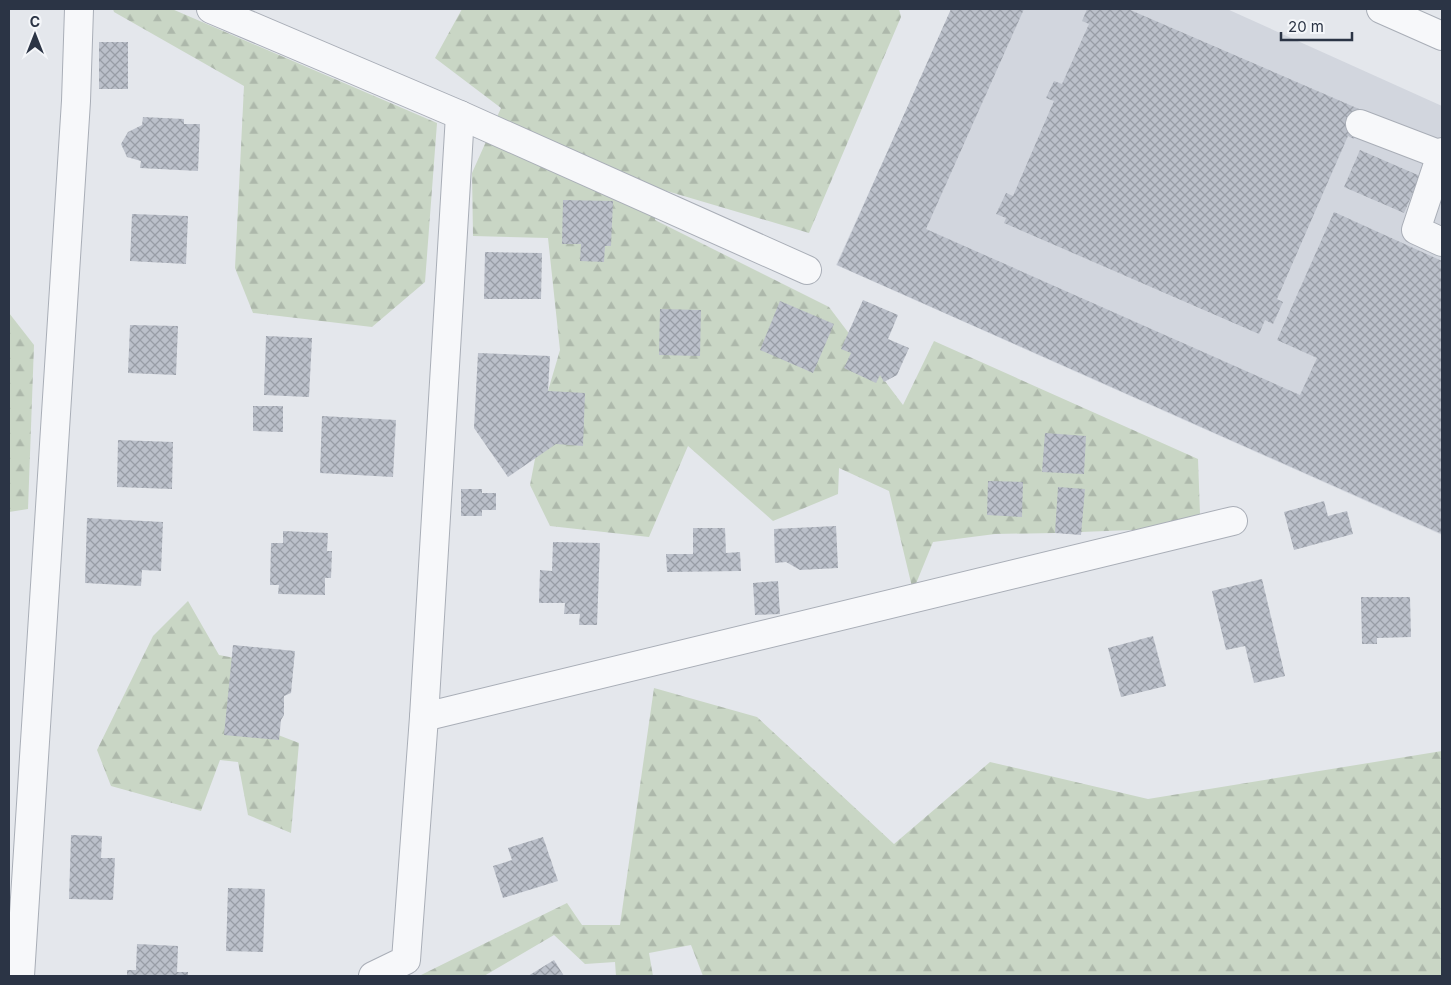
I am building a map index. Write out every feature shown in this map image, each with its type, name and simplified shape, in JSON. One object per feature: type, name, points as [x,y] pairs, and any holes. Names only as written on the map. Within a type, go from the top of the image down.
[{"type":"street","points":[[20,976],[76,101],[79,9]]},
{"type":"street","points":[[212,9],[460,115],[807,270]]},
{"type":"street","points":[[1381,9],[1442,36]]},
{"type":"street","points":[[373,976],[406,960],[424,716],[460,115]]},
{"type":"street","points":[[1360,124],[1442,154],[1416,230],[1442,242]]},
{"type":"street","points":[[424,716],[1233,521]]},
{"type":"shaded area","points":[[952,9],[1227,9],[1442,106],[1442,535],[836,265]]},
{"type":"green space","points":[[113,9],[172,9],[437,123],[425,282],[372,327],[253,313],[235,268],[244,86],[114,12]]},
{"type":"green space","points":[[462,9],[899,9],[901,17],[809,233],[660,189],[655,220],[829,307],[903,405],[934,341],[1198,459],[1200,514],[1183,528],[995,534],[933,542],[913,591],[889,491],[839,468],[838,494],[773,521],[688,446],[649,537],[550,526],[530,485],[548,391],[560,350],[548,238],[473,236],[472,173],[501,108],[435,58]]},
{"type":"green space","points":[[9,313],[34,345],[28,509],[9,512]]},
{"type":"green space","points":[[188,601],[219,655],[250,661],[247,723],[299,743],[291,833],[248,815],[238,762],[220,760],[201,811],[111,786],[97,750],[153,636]]},
{"type":"green space","points":[[654,688],[757,717],[894,844],[990,762],[1148,799],[1442,751],[1442,976],[703,976],[691,945],[649,953],[653,976],[616,976],[615,962],[585,964],[554,935],[484,976],[419,976],[567,903],[582,925],[620,925]]},
{"type":"building","points":[[951,9],[1024,9],[926,229],[1300,395],[1317,358],[1277,340],[1334,212],[1442,261],[1442,534],[837,265]]},
{"type":"building","points":[[1087,9],[1128,9],[1366,112],[1354,139],[1348,136],[1277,299],[1283,302],[1273,324],[1265,320],[1259,334],[1004,223],[1006,218],[996,214],[1006,193],[1013,196],[1054,101],[1046,98],[1054,81],[1062,84],[1089,24],[1082,21]]},
{"type":"building","points":[[99,42],[128,42],[128,89],[99,89]]},
{"type":"building","points":[[143,117],[184,119],[184,124],[200,124],[198,171],[140,168],[141,161],[127,157],[121,144],[128,132],[142,125]]},
{"type":"building","points":[[1360,150],[1420,176],[1404,213],[1344,187]]},
{"type":"building","points":[[563,200],[613,201],[611,246],[605,246],[604,262],[580,261],[581,244],[562,244]]},
{"type":"building","points":[[132,214],[188,216],[186,264],[130,261]]},
{"type":"building","points":[[485,252],[542,253],[541,299],[484,299]]},
{"type":"building","points":[[863,300],[898,315],[888,339],[909,348],[897,375],[884,382],[880,375],[876,383],[844,368],[851,353],[841,349]]},
{"type":"building","points":[[780,301],[834,324],[813,373],[760,350]]},
{"type":"building","points":[[660,309],[701,310],[700,356],[659,355]]},
{"type":"building","points":[[130,325],[178,326],[176,375],[128,373]]},
{"type":"building","points":[[266,336],[312,338],[309,397],[264,395]]},
{"type":"building","points":[[478,353],[550,356],[548,391],[585,393],[583,446],[556,444],[508,477],[474,428]]},
{"type":"building","points":[[253,406],[283,406],[283,432],[253,431]]},
{"type":"building","points":[[322,416],[396,420],[393,477],[320,473]]},
{"type":"building","points":[[1045,433],[1086,436],[1084,474],[1042,472]]},
{"type":"building","points":[[118,440],[173,442],[172,489],[117,487]]},
{"type":"building","points":[[988,481],[1023,482],[1022,517],[987,515]]},
{"type":"building","points":[[1058,487],[1085,489],[1081,535],[1055,533]]},
{"type":"building","points":[[461,489],[482,489],[482,493],[496,493],[496,510],[482,510],[482,516],[461,516]]},
{"type":"building","points":[[1324,501],[1328,516],[1347,511],[1353,534],[1294,550],[1284,512]]},
{"type":"building","points":[[87,518],[163,522],[161,571],[142,570],[141,586],[85,583]]},
{"type":"building","points":[[836,526],[838,568],[800,570],[786,562],[775,563],[774,529]]},
{"type":"building","points":[[693,528],[725,528],[726,553],[740,552],[741,571],[667,572],[666,554],[693,554]]},
{"type":"building","points":[[283,531],[328,533],[327,551],[332,551],[331,578],[325,578],[325,595],[278,594],[279,585],[270,585],[271,543],[283,543]]},
{"type":"building","points":[[553,542],[600,543],[597,625],[579,625],[580,614],[564,614],[565,603],[539,603],[540,570],[552,571]]},
{"type":"building","points":[[1262,579],[1285,676],[1254,683],[1245,646],[1226,650],[1212,591]]},
{"type":"building","points":[[778,581],[780,614],[755,615],[753,583]]},
{"type":"building","points":[[1361,597],[1410,597],[1411,637],[1377,638],[1377,644],[1362,644]]},
{"type":"building","points":[[1153,636],[1166,686],[1121,697],[1108,648]]},
{"type":"building","points":[[233,645],[295,651],[291,693],[284,696],[284,715],[281,720],[279,740],[224,735]]},
{"type":"building","points":[[71,835],[102,836],[101,858],[115,858],[113,900],[69,899]]},
{"type":"building","points":[[543,837],[558,881],[503,898],[493,866],[512,860],[508,848]]},
{"type":"building","points":[[228,888],[265,889],[263,952],[226,951]]},
{"type":"building","points":[[137,944],[178,946],[177,972],[188,972],[188,976],[127,976],[127,970],[136,970]]},
{"type":"building","points":[[554,960],[564,976],[528,976]]}]
